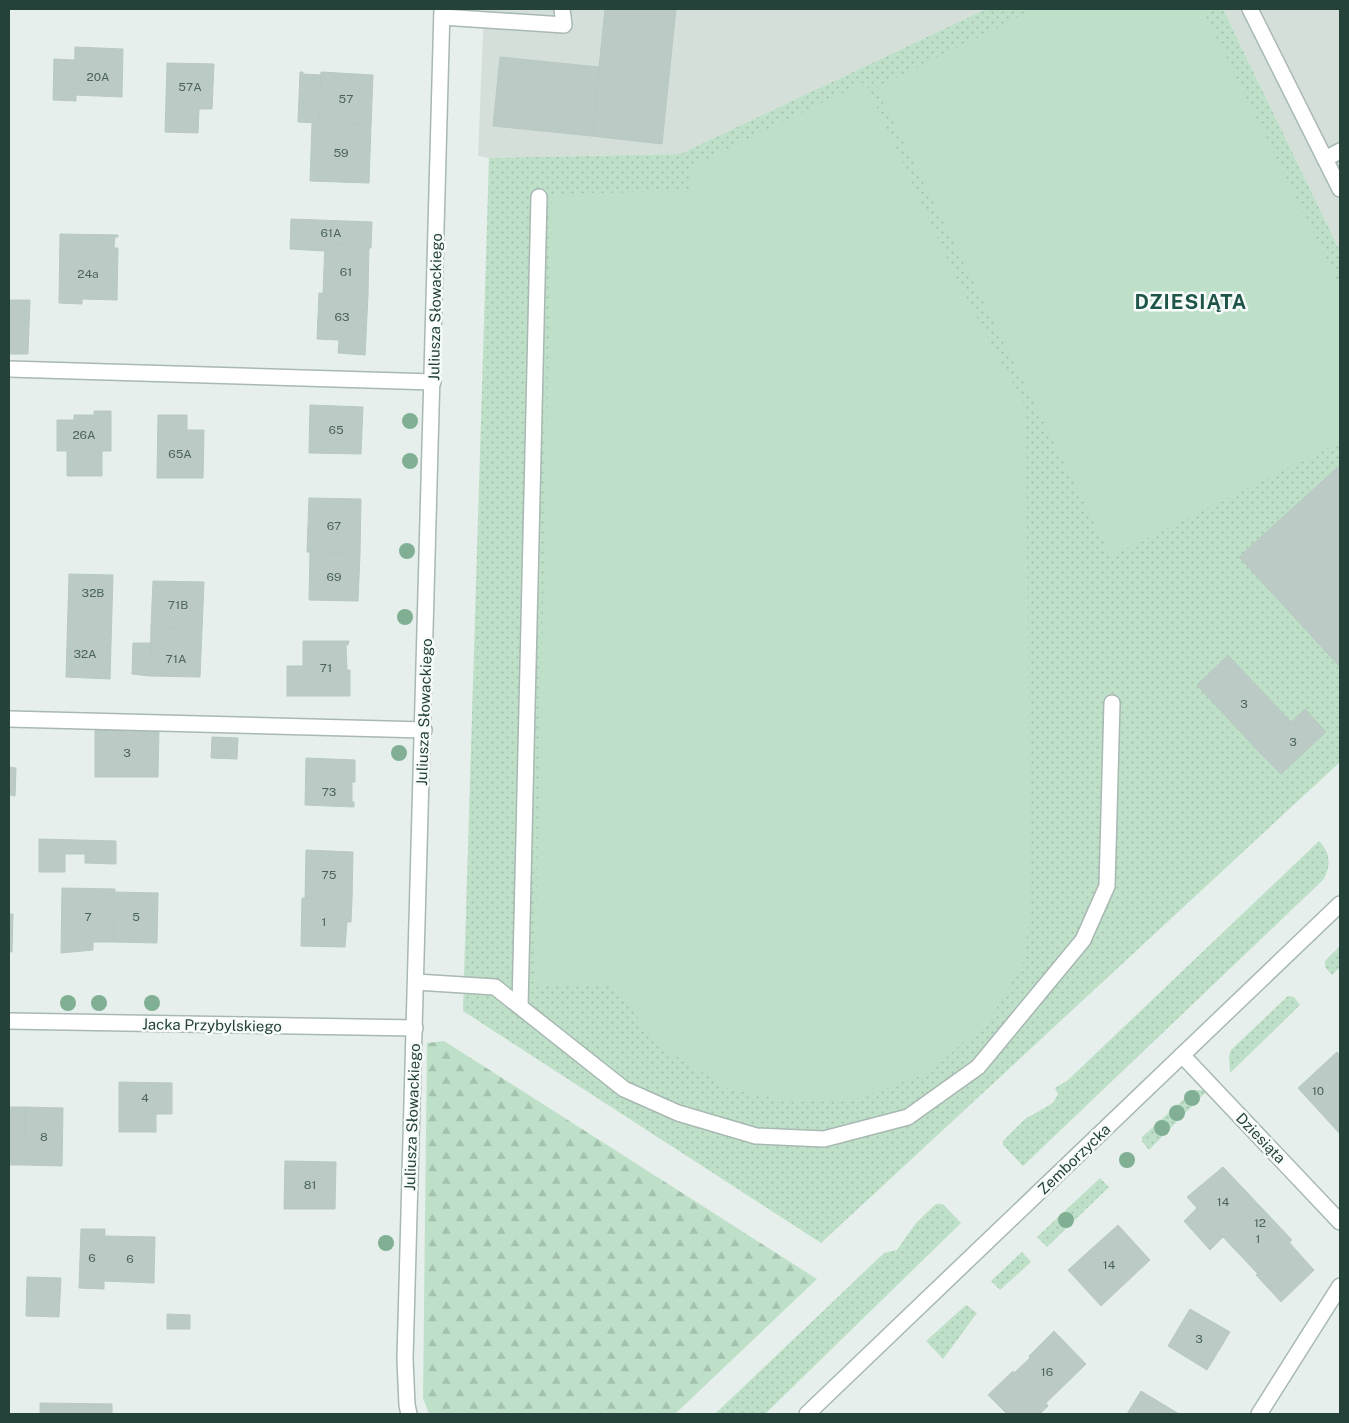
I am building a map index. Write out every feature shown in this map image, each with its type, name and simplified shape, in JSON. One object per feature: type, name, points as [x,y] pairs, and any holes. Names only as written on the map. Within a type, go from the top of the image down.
[{"type":"street","points":[[442,13],[564,25],[562,9]]},
{"type":"street","points":[[1250,9],[1340,189]]},
{"type":"street","name":"Juliusza Słowackiego","points":[[409,1414],[405,1359],[424,730],[442,13]]},
{"type":"street","points":[[1325,159],[1340,151]]},
{"type":"street","points":[[520,1006],[539,197]]},
{"type":"street","points":[[9,369],[433,382]]},
{"type":"street","points":[[416,982],[495,987],[624,1089],[678,1113],[756,1136],[824,1139],[908,1117],[978,1067],[1083,940],[1108,886],[1112,703]]},
{"type":"street","points":[[9,719],[424,730]]},
{"type":"street","name":"Zemborzycka","points":[[807,1414],[1340,904]]},
{"type":"street","name":"Jacka Przybylskiego","points":[[9,1021],[415,1028]]},
{"type":"street","name":"Dziesiąta","points":[[1182,1055],[1340,1222]]},
{"type":"street","points":[[1260,1414],[1340,1286]]},
{"type":"shaded area","points":[[484,9],[986,9],[680,154],[489,158],[478,156]]},
{"type":"shaded area","points":[[1223,9],[1340,9],[1340,251]]},
{"type":"green space","points":[[986,9],[1223,9],[1340,251],[1340,762],[821,1243],[463,1011],[489,158],[680,154]]},
{"type":"green space","points":[[1035,9],[1202,9],[1340,286],[1340,442],[1111,556],[876,88]]},
{"type":"green space","points":[[865,82],[959,284],[1026,408],[1030,911],[1025,959],[990,1019],[928,1073],[859,1098],[794,1102],[729,1089],[660,1046],[613,986],[535,986],[552,194],[690,191],[690,167]]},
{"type":"green space","points":[[1319,841],[1326,850],[1329,864],[1323,880],[1023,1166],[1003,1145],[1003,1141],[1025,1119],[1053,1103],[1058,1094],[1055,1088],[1068,1080]]},
{"type":"green space","points":[[1340,946],[1340,967],[1332,975],[1325,967],[1325,961]]},
{"type":"green space","points":[[1288,996],[1294,997],[1300,1005],[1230,1073],[1229,1056],[1231,1050]]},
{"type":"green space","points":[[444,1041],[817,1279],[675,1414],[429,1414],[423,1398],[427,1043]]},
{"type":"green space","points":[[1194,1090],[1208,1090],[1149,1150],[1142,1141],[1142,1137]]},
{"type":"green space","points":[[1100,1178],[1109,1187],[1047,1247],[1037,1237]]},
{"type":"green space","points":[[936,1204],[943,1204],[961,1223],[765,1414],[715,1414],[884,1253],[897,1250],[916,1223]]},
{"type":"green space","points":[[1022,1252],[1031,1262],[1000,1290],[991,1281]]},
{"type":"green space","points":[[966,1305],[977,1313],[943,1359],[926,1341]]},
{"type":"building","points":[[605,9],[676,9],[662,144],[592,136]]},
{"type":"building","points":[[75,47],[123,49],[122,97],[74,95]]},
{"type":"building","points":[[500,57],[599,67],[592,136],[493,126]]},
{"type":"building","points":[[54,59],[74,60],[74,95],[76,95],[76,101],[53,100]]},
{"type":"building","points":[[167,63],[214,64],[212,109],[199,109],[198,133],[165,132]]},
{"type":"building","points":[[300,72],[303,72],[303,74],[321,75],[319,123],[298,122]]},
{"type":"building","points":[[321,72],[373,75],[371,125],[319,123]]},
{"type":"building","points":[[312,123],[371,125],[369,183],[310,181]]},
{"type":"building","points":[[291,219],[372,222],[371,248],[369,248],[369,245],[325,244],[324,251],[290,249]]},
{"type":"building","points":[[60,234],[118,235],[118,237],[115,237],[114,248],[118,248],[117,300],[82,299],[82,304],[59,303]]},
{"type":"building","points":[[325,244],[369,245],[368,295],[323,293]]},
{"type":"building","points":[[319,293],[368,295],[365,355],[338,353],[339,340],[317,339]]},
{"type":"building","points":[[9,300],[30,300],[28,354],[9,354]]},
{"type":"building","points":[[310,405],[363,407],[361,454],[309,453]]},
{"type":"building","points":[[94,411],[111,411],[111,451],[102,451],[102,476],[67,476],[67,451],[57,451],[57,420],[74,420],[74,415],[94,415]]},
{"type":"building","points":[[158,415],[187,415],[187,430],[204,430],[203,478],[157,478]]},
{"type":"building","points":[[1340,465],[1340,667],[1239,557]]},
{"type":"building","points":[[309,498],[361,499],[360,554],[307,552]]},
{"type":"building","points":[[310,552],[360,554],[358,601],[309,600]]},
{"type":"building","points":[[69,574],[113,575],[110,679],[66,677]]},
{"type":"building","points":[[153,581],[204,582],[202,630],[151,627]]},
{"type":"building","points":[[151,627],[202,630],[200,677],[150,676]]},
{"type":"building","points":[[303,641],[349,641],[348,645],[346,645],[347,670],[350,670],[350,696],[306,696],[306,666],[303,666]]},
{"type":"building","points":[[133,643],[151,643],[150,676],[132,674]]},
{"type":"building","points":[[1228,655],[1291,722],[1259,752],[1197,685]]},
{"type":"building","points":[[287,666],[306,666],[306,696],[287,696]]},
{"type":"building","points":[[1305,709],[1326,732],[1281,774],[1259,752]]},
{"type":"building","points":[[95,727],[159,728],[158,777],[95,777]]},
{"type":"building","points":[[212,737],[238,738],[237,759],[211,758]]},
{"type":"building","points":[[306,758],[355,760],[355,782],[352,782],[352,802],[354,802],[354,807],[305,805]]},
{"type":"building","points":[[9,767],[16,768],[15,796],[9,795]]},
{"type":"building","points":[[39,839],[116,841],[116,864],[85,863],[85,854],[65,854],[65,872],[39,872]]},
{"type":"building","points":[[306,850],[353,852],[352,900],[305,899]]},
{"type":"building","points":[[62,888],[115,889],[114,942],[93,942],[93,950],[61,953]]},
{"type":"building","points":[[115,892],[158,893],[157,943],[114,942]]},
{"type":"building","points":[[302,898],[352,900],[351,922],[347,922],[345,947],[301,946]]},
{"type":"building","points":[[9,914],[13,914],[12,952],[9,952]]},
{"type":"building","points":[[1337,1052],[1340,1055],[1340,1134],[1298,1088]]},
{"type":"building","points":[[119,1082],[172,1083],[172,1114],[119,1114]]},
{"type":"building","points":[[9,1107],[25,1107],[24,1165],[9,1165]]},
{"type":"building","points":[[25,1107],[63,1108],[62,1166],[24,1165]]},
{"type":"building","points":[[119,1114],[156,1114],[156,1132],[119,1132]]},
{"type":"building","points":[[285,1161],[336,1162],[335,1209],[284,1209]]},
{"type":"building","points":[[1223,1167],[1259,1205],[1223,1237],[1187,1197]]},
{"type":"building","points":[[1259,1205],[1292,1240],[1257,1273],[1223,1237]]},
{"type":"building","points":[[1197,1208],[1223,1237],[1210,1250],[1184,1221]]},
{"type":"building","points":[[1118,1225],[1150,1260],[1101,1306],[1068,1270]]},
{"type":"building","points":[[81,1229],[105,1229],[104,1289],[79,1288]]},
{"type":"building","points":[[105,1236],[155,1237],[154,1283],[104,1281]]},
{"type":"building","points":[[1289,1242],[1303,1258],[1269,1289],[1256,1275]]},
{"type":"building","points":[[1303,1258],[1314,1270],[1281,1302],[1269,1289]]},
{"type":"building","points":[[27,1277],[61,1278],[59,1317],[26,1316]]},
{"type":"building","points":[[1190,1309],[1230,1332],[1207,1370],[1168,1346]]},
{"type":"building","points":[[167,1314],[190,1315],[190,1329],[167,1329]]},
{"type":"building","points":[[1054,1331],[1086,1364],[1046,1403],[1048,1406],[1040,1414],[1007,1414],[988,1395],[1030,1358],[1029,1356]]},
{"type":"building","points":[[1141,1391],[1179,1414],[1127,1414]]},
{"type":"building","points":[[40,1403],[112,1404],[112,1414],[40,1414]]},
{"type":"district","name":"DZIESIĄTA","points":[[1191,302]]}]
